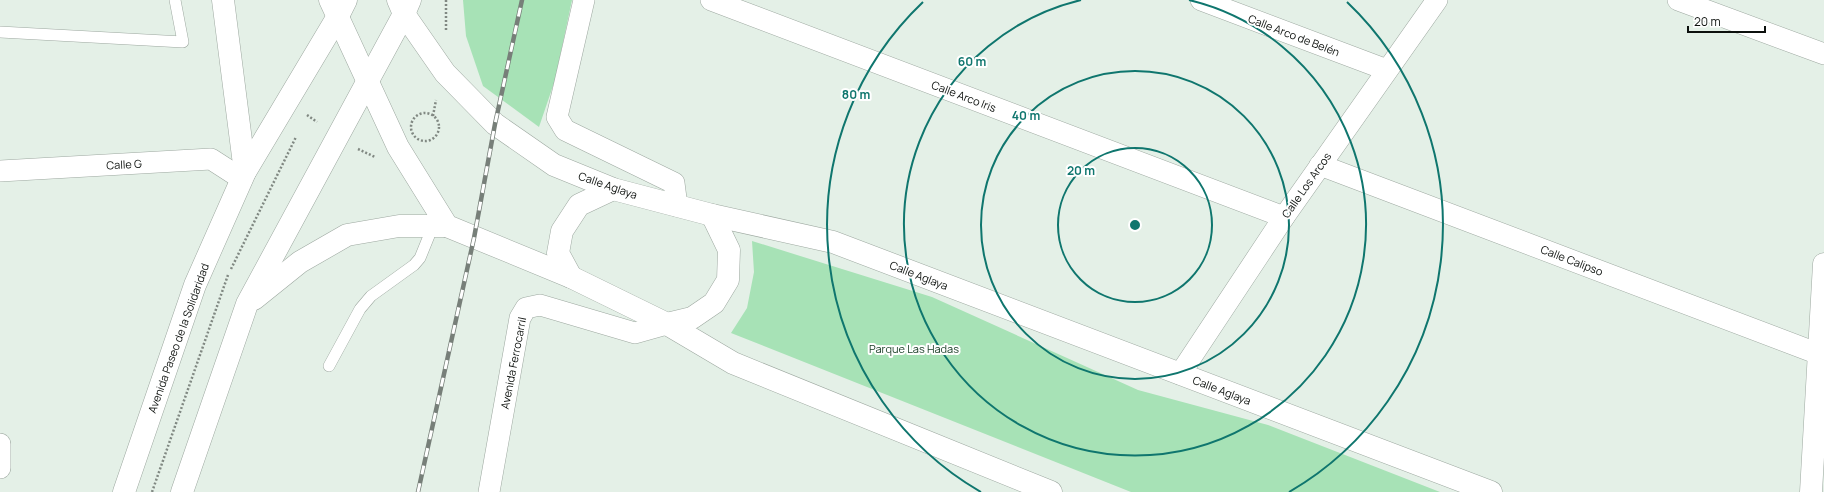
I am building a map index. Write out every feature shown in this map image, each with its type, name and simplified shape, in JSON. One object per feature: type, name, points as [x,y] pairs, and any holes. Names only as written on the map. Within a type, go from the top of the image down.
[{"type":"main road","points":[[223,0],[244,176]]},
{"type":"main road","points":[[182,492],[247,304],[368,82],[404,5]]},
{"type":"main road","name":"Calle Aglaya","points":[[404,5],[441,69],[495,124],[554,165],[613,189],[712,215],[833,242],[1491,492]]},
{"type":"main road","points":[[338,6],[368,82],[398,148],[440,226]]},
{"type":"main road","name":"Avenida Paseo de la Solidaridad","points":[[124,492],[195,285],[244,176],[338,6]]},
{"type":"main road","points":[[571,277],[558,253],[562,230],[579,206],[613,189]]},
{"type":"main road","points":[[667,324],[692,318],[714,303],[728,280],[729,250],[712,215]]},
{"type":"main road","points":[[247,304],[300,262],[347,235],[399,226],[440,226],[571,277],[667,324],[733,363],[1051,492]]},
{"type":"main road","points":[[1811,492],[1821,355],[1824,264]]},
{"type":"street","points":[[584,0],[557,117],[560,124],[565,130],[674,183],[677,206]]},
{"type":"street","name":"Calle Arco Iris","points":[[711,0],[1284,217]]},
{"type":"street","name":"Calle Arco de Belén","points":[[1201,0],[1387,70]]},
{"type":"street","name":"Calle Los Arcos","points":[[1180,374],[1284,217],[1437,0]]},
{"type":"street","points":[[1678,0],[1824,54]]},
{"type":"street","name":"Calle G","points":[[0,171],[212,159],[244,176]]},
{"type":"street","name":"Calle Calipso","points":[[1320,165],[1821,355]]},
{"type":"street","name":"Avenida Ferrocarril","points":[[488,492],[520,318],[526,308],[540,305],[635,333],[667,324]]},
{"type":"street","points":[[0,444],[0,468]]},
{"type":"lane","points":[[0,32],[183,42],[175,0]]},
{"type":"lane","points":[[329,366],[360,309],[371,296],[414,265],[440,226]]},
{"type":"path","points":[[446,0],[446,37]]},
{"type":"path","points":[[429,114],[437,119],[439,128],[435,136],[431,139],[422,140],[414,135],[412,123],[417,116],[429,114]]},
{"type":"green space","points":[[463,0],[572,0],[555,80],[539,127],[483,86],[466,36]]},
{"type":"green space","name":"Parque Las Hadas","points":[[752,241],[932,297],[1138,390],[1268,425],[1440,492],[1131,492],[731,333],[747,308],[754,272]]},
{"type":"railway","points":[[418,492],[474,238],[495,124],[522,0]]}]
